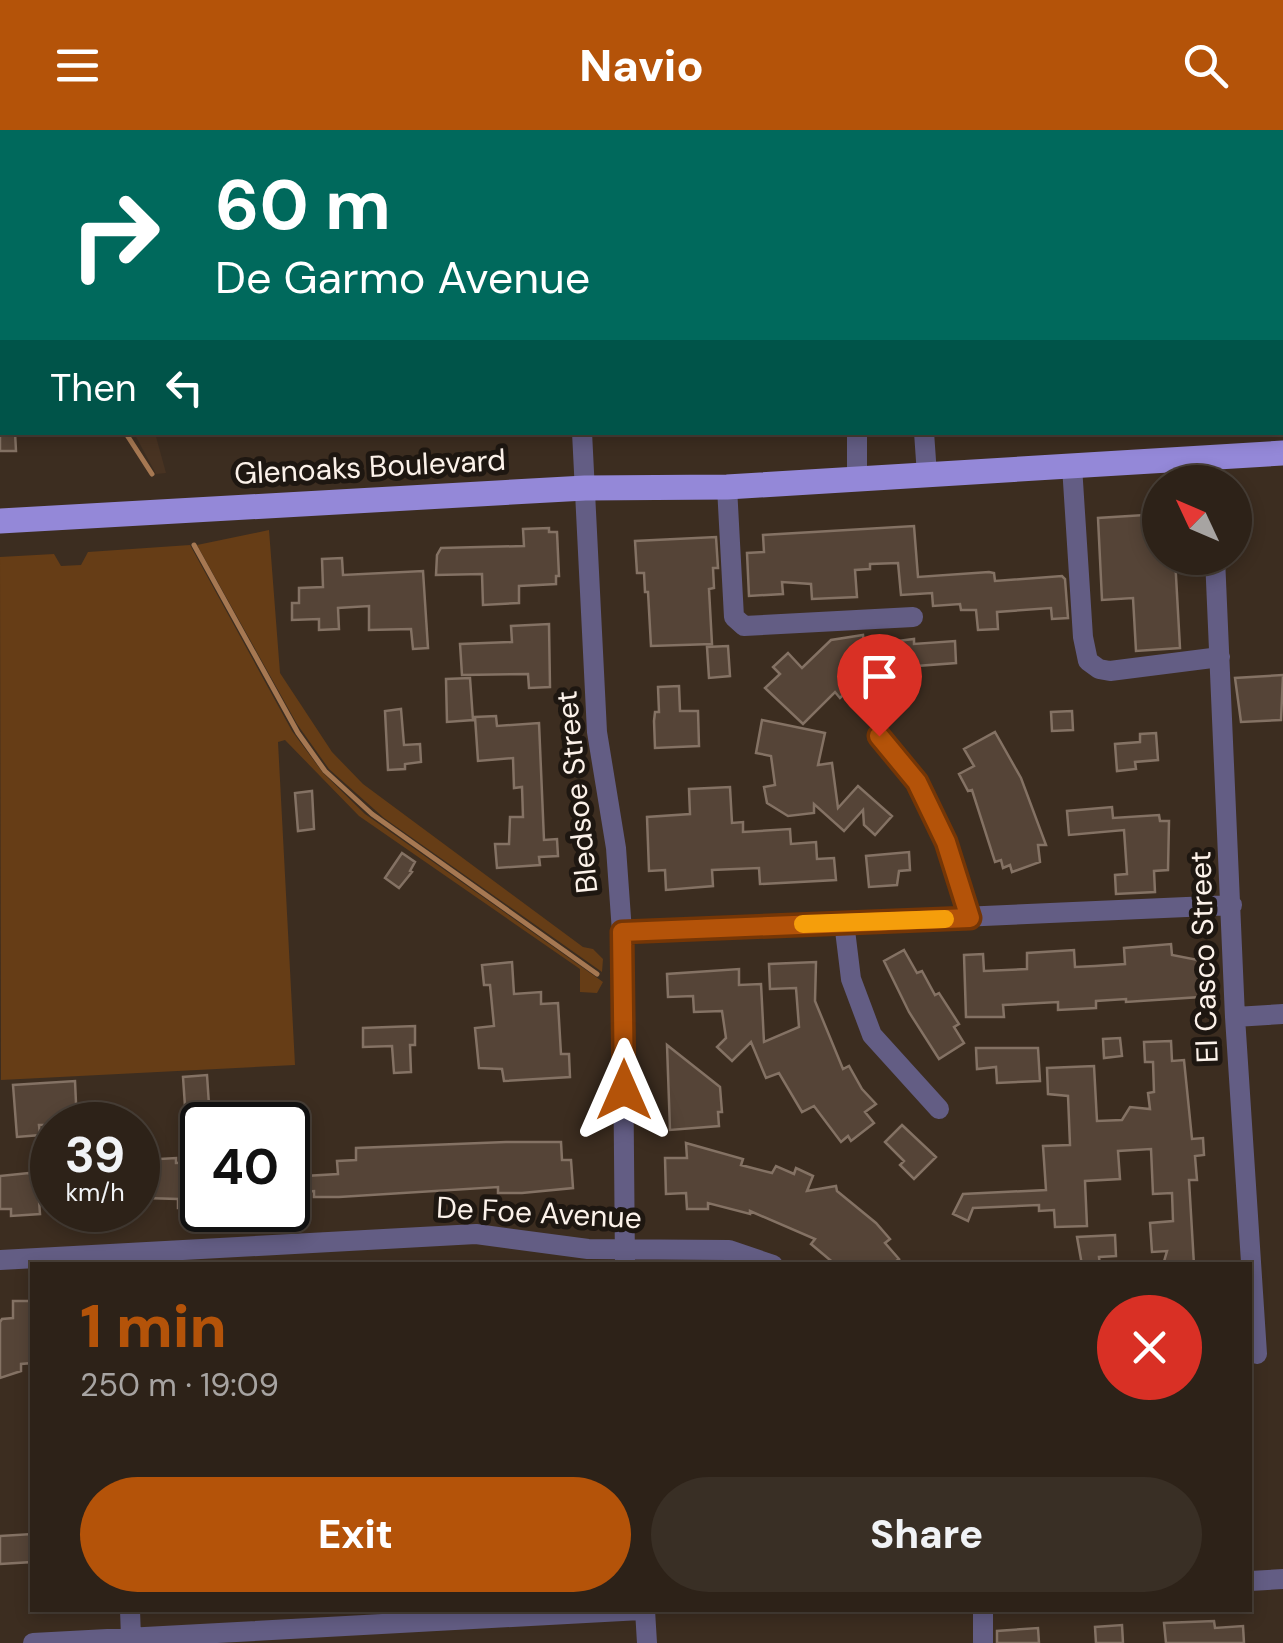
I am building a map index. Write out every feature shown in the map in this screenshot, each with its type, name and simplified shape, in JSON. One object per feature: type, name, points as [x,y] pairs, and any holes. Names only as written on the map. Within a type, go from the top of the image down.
[{"type":"main road","name":"Glenoaks Boulevard","points":[[1232,465],[1283,453]]},
{"type":"main road","name":"Glenoaks Boulevard","points":[[0,520],[585,488],[727,487],[1072,466],[1142,468]]},
{"type":"street","name":"Bledsoe Street","points":[[582,435],[597,732],[616,848],[622,932],[625,1257]]},
{"type":"street","points":[[857,435],[857,478]]},
{"type":"street","points":[[924,435],[928,475]]},
{"type":"street","points":[[1072,466],[1088,661],[1110,671],[1220,656]]},
{"type":"street","points":[[727,487],[734,617],[744,626],[913,617]]},
{"type":"street","name":"El Casco Street","points":[[1216,575],[1235,1017],[1251,1262]]},
{"type":"street","points":[[879,736],[917,782],[946,842],[970,918]]},
{"type":"street","points":[[622,932],[1232,905]]},
{"type":"street","points":[[844,922],[851,979],[872,1035],[938,1109]]},
{"type":"street","points":[[1235,1017],[1283,1014]]},
{"type":"street","name":"De Foe Avenue","points":[[0,1260],[476,1234],[625,1257],[728,1250],[764,1262]]},
{"type":"street","name":"El Casco Street","points":[[1252,1277],[1257,1354]]},
{"type":"street","points":[[1252,1581],[1283,1579]]},
{"type":"street","points":[[130,1612],[131,1638]]},
{"type":"street","points":[[32,1643],[314,1635],[617,1612]]},
{"type":"street","points":[[643,1612],[646,1643]]},
{"type":"street","points":[[983,1612],[983,1643]]},
{"type":"shaded area","points":[[135,435],[156,435],[166,473],[156,474]]},
{"type":"shaded area","points":[[269,530],[280,673],[332,752],[363,784],[583,947],[593,949],[603,959],[602,972],[384,818],[329,769],[297,724],[197,545]]},
{"type":"shaded area","points":[[190,545],[292,731],[323,773],[365,814],[603,982],[597,993],[580,992],[580,969],[359,816],[285,740],[278,742],[295,1065],[1,1080],[0,557],[54,554],[61,566],[81,565],[88,552]]},
{"type":"building","points":[[0,435],[15,435],[16,451],[0,451]]},
{"type":"building","points":[[1142,515],[1142,575],[1176,575],[1180,648],[1136,651],[1133,598],[1102,600],[1098,518]]},
{"type":"building","points":[[914,526],[918,577],[989,572],[994,573],[995,581],[1062,576],[1068,618],[1052,619],[1051,608],[997,612],[998,629],[978,630],[976,610],[961,610],[960,604],[933,606],[932,593],[901,595],[898,563],[870,564],[870,569],[855,570],[857,597],[812,599],[811,584],[782,582],[783,594],[749,596],[747,553],[764,552],[763,535]]},
{"type":"building","points":[[549,528],[549,532],[557,532],[556,584],[519,586],[519,603],[483,605],[482,574],[436,575],[441,548],[524,546],[523,529]]},
{"type":"building","points":[[716,537],[718,568],[713,568],[714,588],[709,589],[712,644],[651,646],[648,592],[644,573],[637,573],[635,541]]},
{"type":"building","points":[[342,558],[343,575],[423,571],[428,648],[413,649],[411,629],[369,630],[369,606],[338,608],[339,629],[319,630],[319,619],[292,620],[292,603],[299,603],[299,588],[323,587],[322,559]]},
{"type":"building","points":[[549,624],[550,687],[529,688],[528,674],[462,675],[460,644],[512,642],[511,626]]},
{"type":"building","points":[[863,635],[866,660],[895,657],[894,651],[899,651],[897,641],[914,639],[914,644],[955,641],[956,663],[917,666],[918,680],[854,685],[840,698],[835,692],[803,724],[765,688],[780,674],[773,667],[788,653],[802,668],[831,640]]},
{"type":"building","points":[[728,646],[730,676],[709,678],[707,647]]},
{"type":"building","points":[[1283,675],[1281,720],[1241,722],[1235,678]]},
{"type":"building","points":[[470,678],[473,720],[447,722],[446,679]]},
{"type":"building","points":[[679,686],[680,711],[698,711],[699,746],[655,748],[658,687]]},
{"type":"building","points":[[401,709],[404,745],[420,744],[421,762],[405,764],[405,769],[388,770],[385,711]]},
{"type":"building","points":[[1072,711],[1073,730],[1052,731],[1051,712]]},
{"type":"building","points":[[496,716],[497,726],[539,723],[544,840],[557,839],[558,856],[539,857],[540,865],[497,868],[495,844],[509,844],[510,817],[523,817],[522,787],[514,788],[513,758],[478,761],[475,717]]},
{"type":"building","points":[[762,720],[825,733],[818,765],[832,763],[838,808],[858,786],[892,816],[875,835],[864,825],[863,810],[844,831],[814,804],[814,813],[788,816],[767,803],[764,787],[775,785],[771,756],[756,753]]},
{"type":"building","points":[[995,732],[1021,778],[1046,845],[1038,845],[1040,862],[1012,872],[1010,865],[1003,868],[1001,860],[995,862],[972,790],[968,791],[959,774],[974,766],[964,749]]},
{"type":"building","points":[[1156,733],[1158,760],[1135,762],[1136,769],[1117,771],[1115,744],[1140,742],[1140,734]]},
{"type":"building","points":[[730,787],[732,823],[743,822],[743,832],[790,829],[791,844],[816,842],[817,859],[834,858],[836,880],[760,884],[759,868],[712,870],[713,886],[666,890],[665,870],[649,871],[647,817],[690,814],[689,789]]},
{"type":"building","points":[[312,791],[314,829],[298,831],[295,793]]},
{"type":"building","points":[[1112,807],[1113,818],[1159,815],[1160,821],[1169,821],[1168,870],[1154,871],[1155,892],[1116,894],[1115,875],[1127,874],[1124,830],[1069,835],[1067,811]]},
{"type":"building","points":[[909,852],[910,870],[899,871],[897,885],[869,887],[866,856]]},
{"type":"building","points":[[402,853],[415,862],[399,888],[385,878]]},
{"type":"building","points":[[1171,944],[1172,955],[1198,960],[1200,997],[1096,1001],[1096,1008],[1058,1010],[1058,1002],[1003,1005],[1004,1017],[966,1017],[964,955],[983,954],[984,971],[1027,969],[1027,953],[1074,950],[1075,967],[1095,966],[1125,964],[1124,948]]},
{"type":"building","points":[[904,950],[917,973],[922,971],[935,995],[939,993],[959,1024],[954,1027],[964,1043],[939,1059],[909,1012],[884,961]]},
{"type":"building","points":[[512,962],[514,994],[541,992],[541,1004],[558,1003],[561,1054],[569,1054],[570,1077],[504,1081],[502,1069],[479,1068],[475,1028],[494,1026],[490,985],[484,985],[482,965]]},
{"type":"building","points":[[816,962],[815,1001],[843,1069],[849,1066],[876,1104],[865,1112],[874,1123],[851,1141],[848,1136],[841,1142],[814,1106],[802,1112],[779,1073],[766,1078],[751,1042],[732,1061],[717,1047],[726,1038],[722,1011],[694,1012],[693,996],[668,997],[667,974],[739,969],[739,985],[761,984],[764,1042],[799,1027],[796,988],[770,989],[769,964]]},
{"type":"building","points":[[415,1026],[415,1045],[410,1045],[411,1072],[394,1073],[392,1046],[363,1047],[363,1028]]},
{"type":"building","points":[[1120,1038],[1122,1056],[1104,1058],[1103,1039]]},
{"type":"building","points":[[1171,1041],[1172,1061],[1184,1060],[1192,1139],[1203,1138],[1204,1155],[1195,1156],[1197,1180],[1189,1180],[1194,1262],[1164,1262],[1167,1251],[1152,1252],[1150,1223],[1173,1221],[1172,1193],[1153,1194],[1151,1149],[1118,1151],[1120,1179],[1085,1181],[1087,1226],[1055,1227],[1054,1210],[1039,1211],[1039,1205],[973,1208],[968,1221],[953,1214],[963,1194],[1046,1190],[1043,1146],[1070,1145],[1068,1096],[1048,1094],[1047,1068],[1094,1066],[1097,1121],[1122,1120],[1130,1107],[1150,1109],[1148,1093],[1154,1092],[1153,1062],[1145,1062],[1144,1042]]},
{"type":"building","points":[[667,1045],[720,1087],[719,1126],[670,1130]]},
{"type":"building","points":[[976,1048],[1038,1048],[1040,1081],[997,1083],[996,1067],[977,1069]]},
{"type":"building","points":[[207,1075],[209,1102],[185,1102],[183,1077]]},
{"type":"building","points":[[75,1081],[76,1102],[30,1102],[30,1136],[17,1137],[13,1085]]},
{"type":"building","points":[[902,1125],[936,1157],[914,1179],[900,1165],[904,1161],[885,1142]]},
{"type":"building","points":[[561,1142],[562,1160],[571,1160],[573,1188],[498,1193],[498,1187],[314,1197],[310,1176],[338,1174],[337,1161],[356,1160],[356,1148]]},
{"type":"building","points":[[686,1143],[743,1159],[741,1165],[772,1173],[776,1166],[794,1174],[796,1168],[813,1176],[807,1191],[836,1186],[890,1239],[885,1243],[899,1259],[832,1262],[811,1244],[815,1239],[750,1211],[708,1203],[708,1209],[687,1209],[686,1193],[666,1194],[665,1158],[687,1158]]},
{"type":"building","points":[[176,1158],[176,1163],[180,1163],[180,1208],[178,1199],[160,1198],[160,1159]]},
{"type":"building","points":[[30,1173],[30,1215],[11,1216],[11,1209],[0,1209],[0,1176]]},
{"type":"building","points":[[1115,1235],[1116,1256],[1099,1257],[1100,1262],[1081,1262],[1077,1237]]},
{"type":"building","points":[[13,1301],[30,1301],[30,1363],[21,1364],[21,1371],[0,1378],[0,1322],[13,1318]]},
{"type":"building","points":[[30,1534],[30,1562],[0,1564],[0,1536]]},
{"type":"building","points":[[1214,1621],[1215,1628],[1243,1626],[1244,1643],[1166,1643],[1164,1623]]},
{"type":"building","points":[[1122,1625],[1123,1643],[1096,1643],[1095,1627]]},
{"type":"building","points":[[1038,1628],[1039,1643],[997,1643],[997,1631]]},
{"type":"waterway","points":[[127,435],[152,474]]},
{"type":"waterway","points":[[194,545],[298,733],[325,771],[372,814],[597,974]]},
{"type":"slow traffic","points":[[803,924],[945,919]]},
{"type":"route","points":[[624,1090],[622,932],[970,918],[946,842],[917,782],[879,736]]}]
